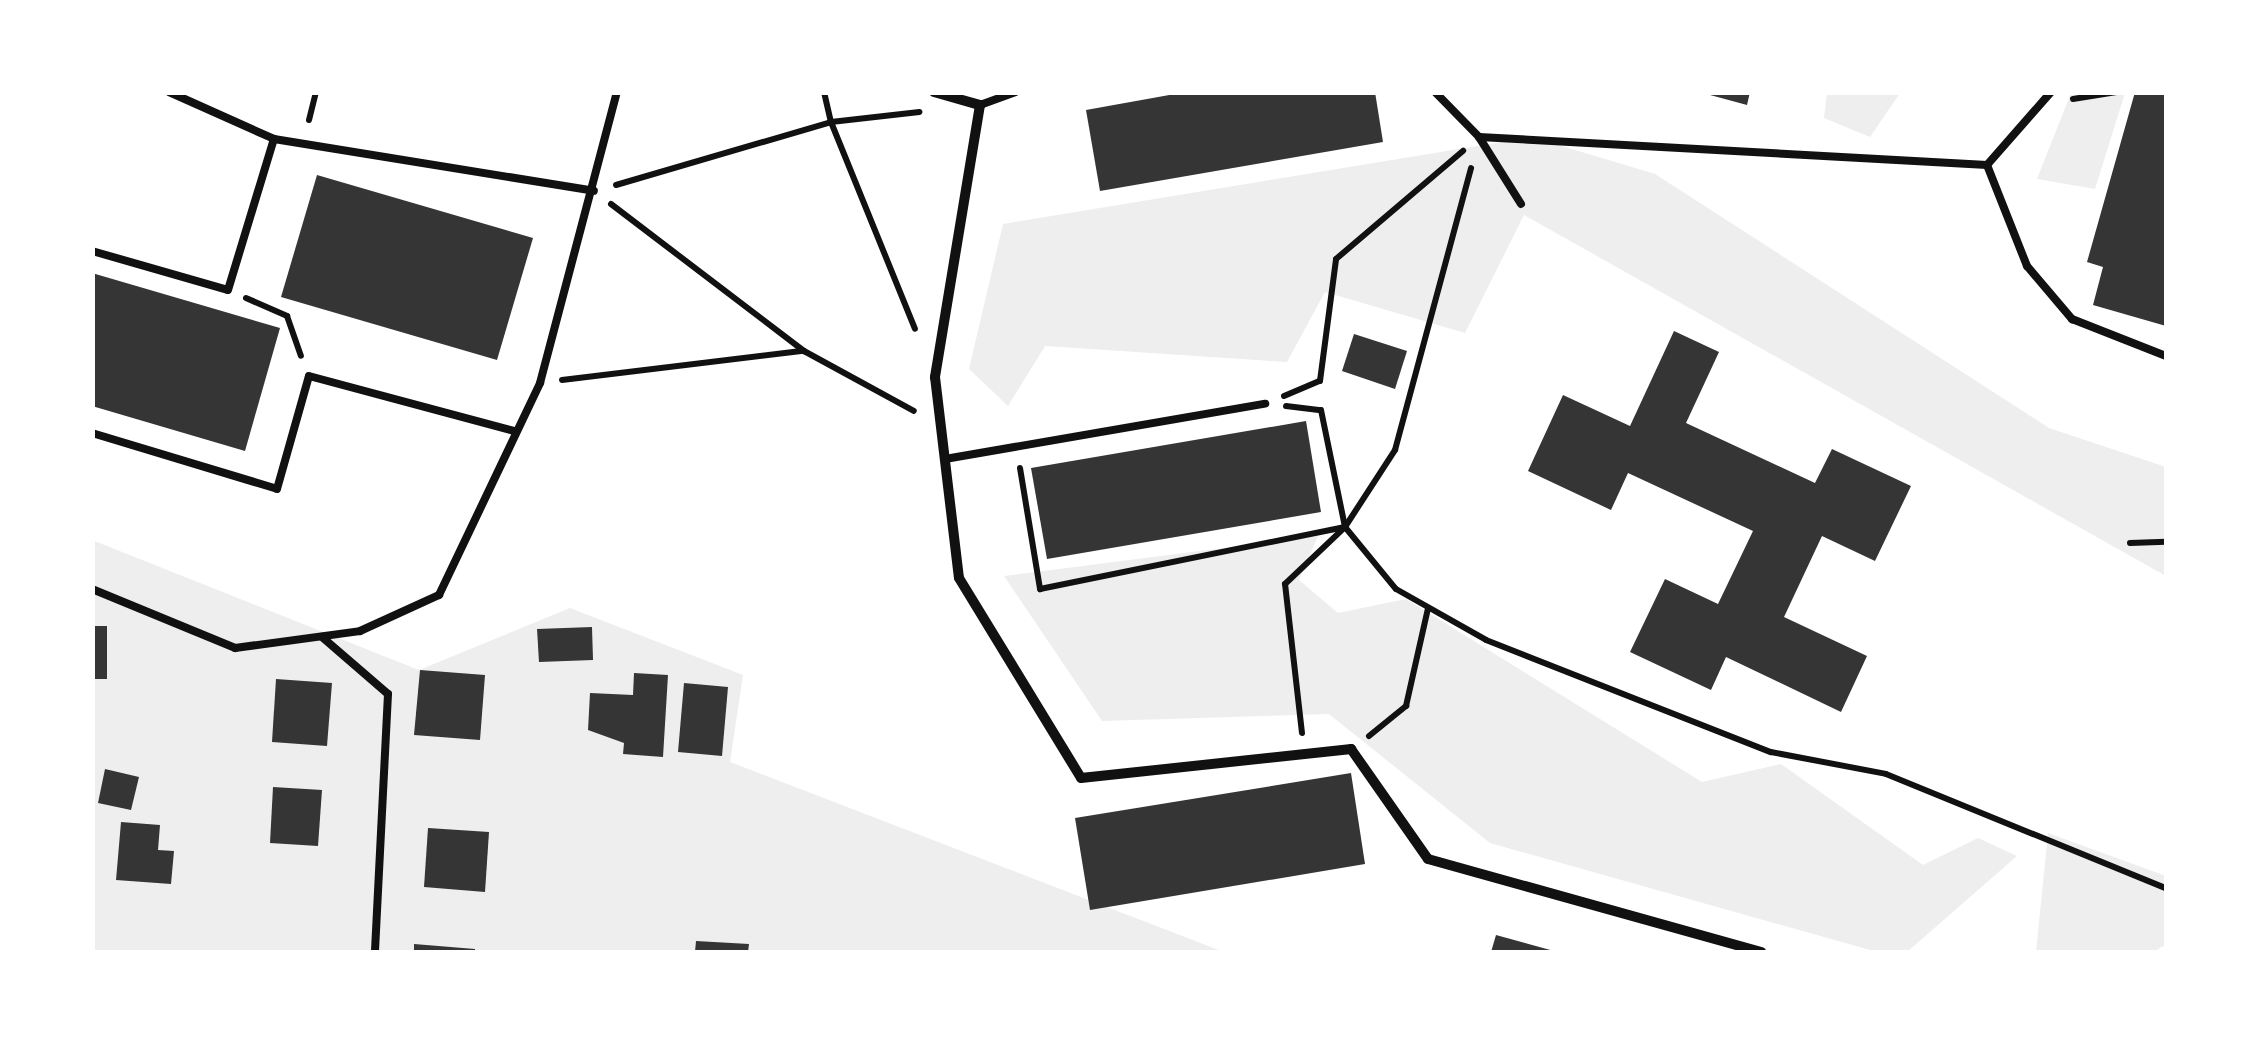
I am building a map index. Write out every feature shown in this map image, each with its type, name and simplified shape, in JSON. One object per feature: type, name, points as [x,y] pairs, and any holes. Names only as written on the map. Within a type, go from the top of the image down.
[{"type":"street","points":[[934,92],[980,104],[935,376],[959,578],[1081,778],[1352,749],[1428,858],[1761,952]]},
{"type":"lane","points":[[169,92],[274,140],[594,192]]},
{"type":"lane","points":[[92,589],[235,648],[360,632],[439,595],[540,383],[594,192],[617,92]]},
{"type":"lane","points":[[980,104],[1016,92]]},
{"type":"lane","points":[[1435,92],[1479,138],[1521,204]]},
{"type":"lane","points":[[1987,166],[2052,92]]},
{"type":"lane","points":[[1479,138],[1987,166]]},
{"type":"lane","points":[[92,251],[228,290],[274,140]]},
{"type":"lane","points":[[1987,166],[2027,266],[2072,319],[2166,356]]},
{"type":"lane","points":[[92,433],[277,489],[308,376],[514,431]]},
{"type":"lane","points":[[944,458],[1265,404]]},
{"type":"lane","points":[[322,637],[388,694],[375,952]]},
{"type":"path","points":[[824,92],[831,122],[935,376]]},
{"type":"path","points":[[2042,103],[2116,92]]},
{"type":"path","points":[[594,192],[831,122],[924,111]]},
{"type":"path","points":[[1265,404],[1320,381],[1336,259],[1479,138]]},
{"type":"path","points":[[1305,754],[1285,584],[1345,527],[1395,450],[1479,138]]},
{"type":"path","points":[[594,192],[804,351],[941,426]]},
{"type":"path","points":[[228,290],[287,316],[308,376]]},
{"type":"path","points":[[540,383],[804,351]]},
{"type":"path","points":[[1265,404],[1321,410],[1345,527],[1396,589],[1486,640],[1770,752],[1886,774],[2166,888]]},
{"type":"path","points":[[1016,446],[1040,589],[1345,527]]},
{"type":"path","points":[[2130,543],[2166,542]]},
{"type":"path","points":[[1352,749],[1406,706],[1428,608]]},
{"type":"shaded area","points":[[1827,92],[1900,93],[1870,137],[1824,118]]},
{"type":"shaded area","points":[[2071,93],[2125,93],[2095,189],[2037,179]]},
{"type":"shaded area","points":[[1532,137],[1655,174],[2049,428],[2166,467],[2166,576],[1524,215],[1465,333],[1325,292],[1287,362],[1045,346],[1008,406],[969,369],[1003,224]]},
{"type":"shaded area","points":[[1318,536],[1299,580],[1338,613],[1406,599],[1702,782],[1781,764],[1923,865],[1978,838],[2017,856],[1907,952],[1877,952],[1490,843],[1329,714],[1102,721],[1004,576]]},
{"type":"shaded area","points":[[92,540],[419,670],[570,608],[743,675],[730,762],[1224,952],[93,952]]},
{"type":"shaded area","points":[[2048,833],[2166,876],[2166,951],[2163,946],[2154,952],[2036,952]]},
{"type":"building","points":[[1186,92],[1375,92],[1383,142],[1100,191],[1086,110]]},
{"type":"building","points":[[1699,92],[1750,92],[1747,105]]},
{"type":"building","points":[[2135,92],[2166,92],[2166,326],[2093,305],[2103,267],[2087,262]]},
{"type":"building","points":[[317,175],[533,238],[497,360],[281,297]]},
{"type":"building","points":[[92,273],[280,328],[245,451],[92,406]]},
{"type":"building","points":[[1674,331],[1719,352],[1686,423],[1815,483],[1832,449],[1911,486],[1875,561],[1822,536],[1784,617],[1867,656],[1841,712],[1726,657],[1711,690],[1630,652],[1665,579],[1718,604],[1753,531],[1628,473],[1611,510],[1528,471],[1563,395],[1630,426]]},
{"type":"building","points":[[1354,334],[1407,351],[1395,389],[1342,371]]},
{"type":"building","points":[[1306,421],[1321,512],[1047,559],[1031,468]]},
{"type":"building","points":[[92,626],[107,626],[107,679],[92,679]]},
{"type":"building","points":[[592,627],[593,660],[539,662],[537,629]]},
{"type":"building","points":[[420,670],[485,675],[480,740],[414,735]]},
{"type":"building","points":[[634,673],[668,675],[663,757],[623,754],[624,743],[588,730],[590,693],[633,695]]},
{"type":"building","points":[[276,679],[332,683],[327,746],[272,742]]},
{"type":"building","points":[[684,683],[728,687],[722,756],[678,752]]},
{"type":"building","points":[[105,769],[139,777],[131,810],[98,803]]},
{"type":"building","points":[[1351,773],[1365,864],[1090,910],[1075,818]]},
{"type":"building","points":[[273,787],[322,790],[318,846],[270,843]]},
{"type":"building","points":[[121,822],[160,825],[158,850],[174,851],[171,884],[116,880]]},
{"type":"building","points":[[428,828],[489,832],[485,892],[424,887]]},
{"type":"building","points":[[1496,935],[1554,951],[1554,952],[1491,952]]},
{"type":"building","points":[[696,941],[749,944],[748,952],[695,952]]},
{"type":"building","points":[[414,944],[475,949],[475,952],[414,952]]}]
